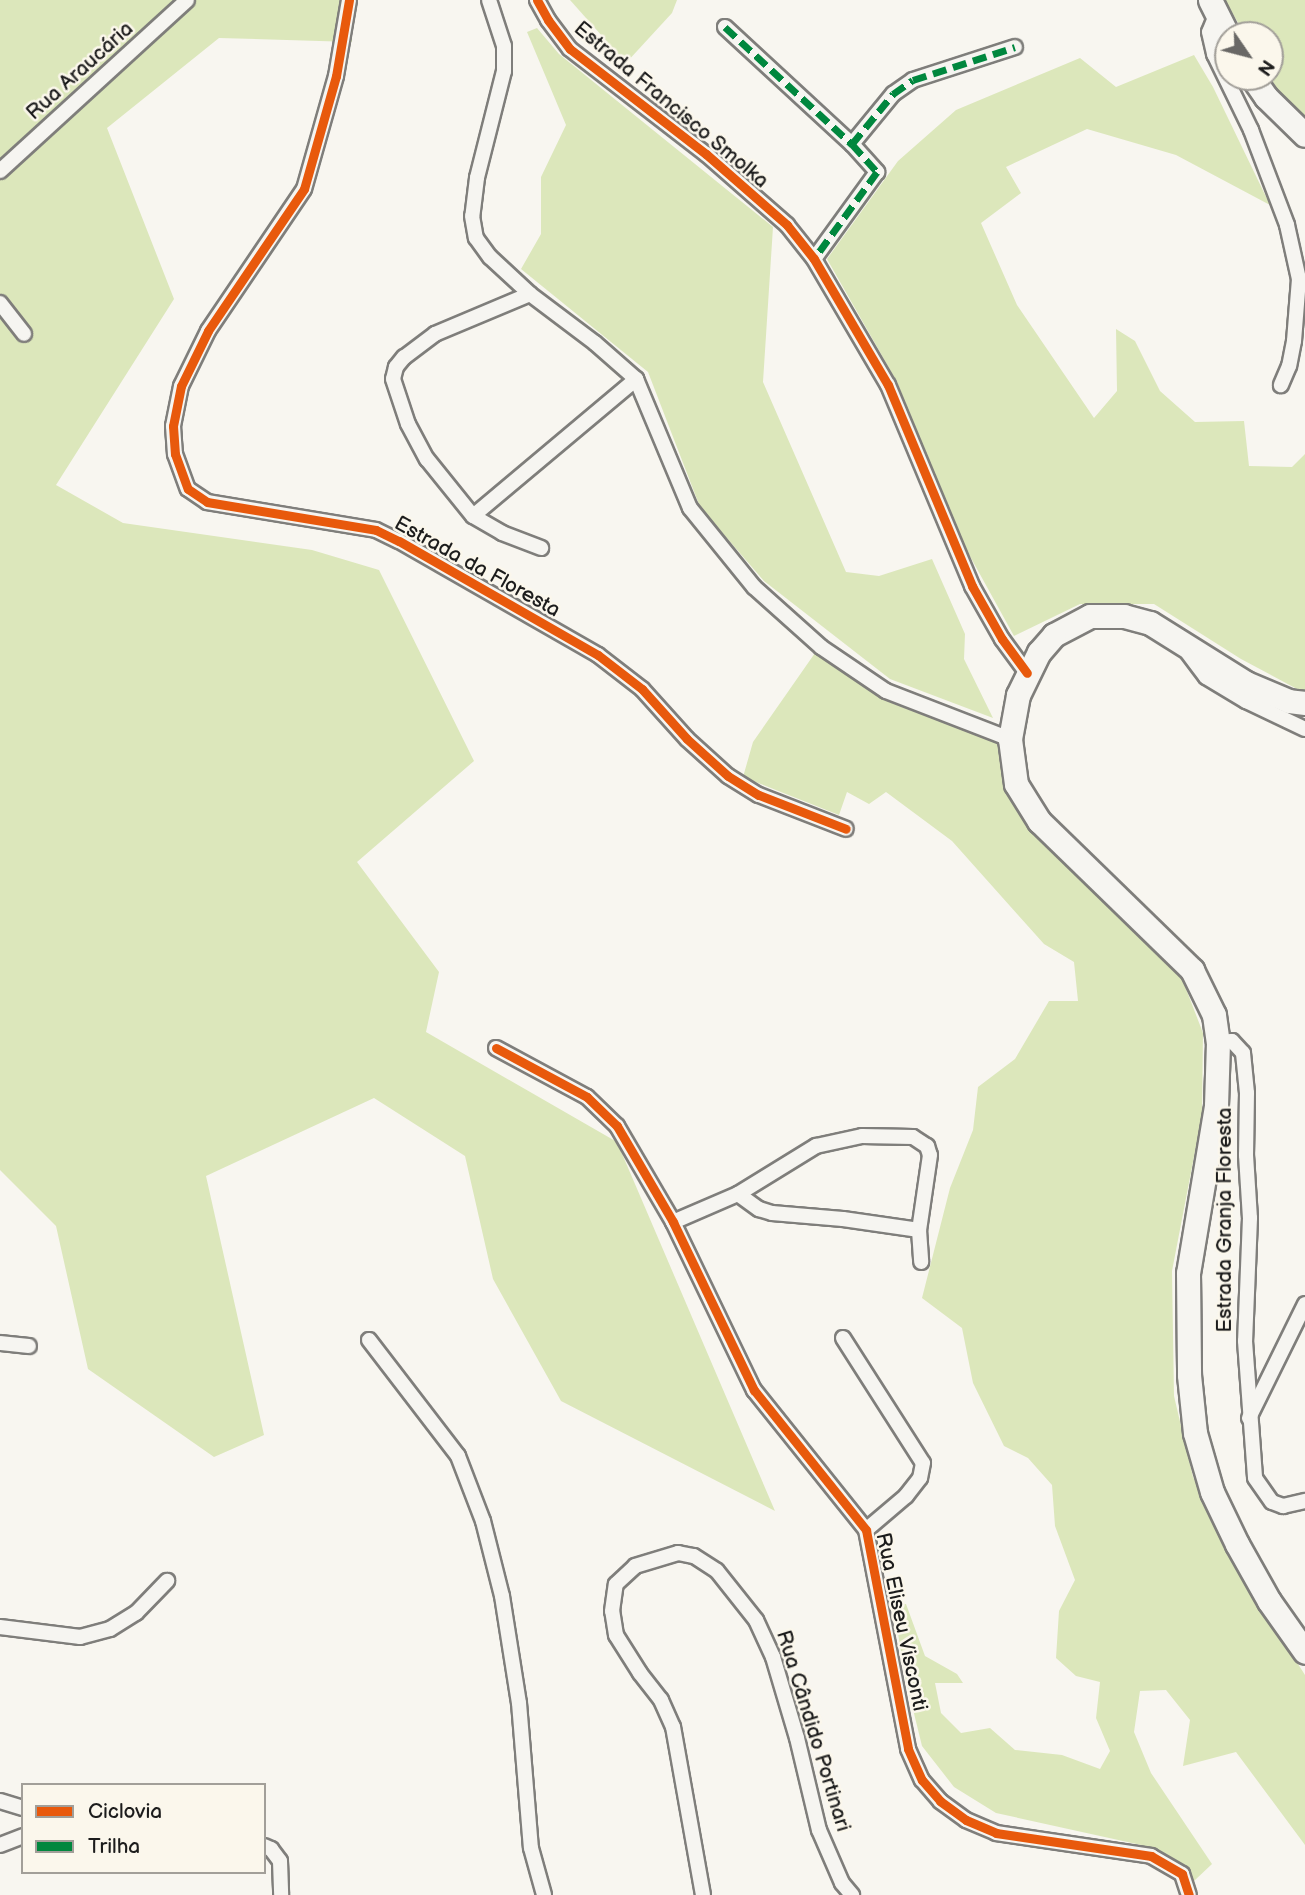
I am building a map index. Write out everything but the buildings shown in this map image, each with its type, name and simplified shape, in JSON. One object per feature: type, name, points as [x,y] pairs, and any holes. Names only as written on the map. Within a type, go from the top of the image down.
[{"type":"main road","points":[[1262,91],[1305,135]]},
{"type":"main road","points":[[1305,703],[1289,701],[1246,683],[1150,622],[1124,616],[1090,616],[1054,635],[1039,652],[1027,673],[1010,739],[1016,784],[1039,821],[1192,970],[1214,1015],[1218,1042],[1216,1107],[1188,1273],[1189,1375],[1195,1433],[1212,1492],[1237,1544],[1269,1601],[1305,1652]]},
{"type":"street","name":"Rua Araucária","points":[[0,171],[187,0]]},
{"type":"street","name":"Estrada da Floresta","points":[[349,0],[336,76],[304,190],[208,331],[181,386],[173,426],[175,454],[188,489],[207,502],[353,525],[376,530],[399,541],[598,655],[642,689],[687,739],[728,776],[759,795],[846,829]]},
{"type":"street","points":[[489,0],[504,46],[504,71],[483,152],[472,216],[476,238],[483,248],[530,294],[636,379],[690,508],[754,587],[821,647],[886,691],[1010,739]]},
{"type":"street","name":"Estrada Francisco Smolka","points":[[537,0],[570,49],[706,154],[787,225],[814,259],[888,385],[972,586],[1002,639],[1027,673]]},
{"type":"street","points":[[1213,8],[1209,32],[1214,54],[1251,130],[1283,213],[1299,279],[1294,341],[1289,366],[1281,385]]},
{"type":"street","points":[[725,27],[852,144],[877,172],[814,259]]},
{"type":"street","points":[[852,144],[893,94],[913,80],[1015,47]]},
{"type":"street","points":[[530,294],[435,334],[396,366],[393,379],[408,424],[427,459],[473,516],[502,533],[541,548]]},
{"type":"street","points":[[0,303],[24,334]]},
{"type":"street","points":[[473,516],[636,379]]},
{"type":"street","points":[[1177,639],[1206,677],[1246,701],[1305,729]]},
{"type":"street","name":"Estrada Granja Floresta","points":[[1218,1042],[1232,1041],[1243,1053],[1247,1093],[1245,1155],[1250,1219],[1245,1341],[1248,1419]]},
{"type":"street","name":"Rua Eliseu Visconti","points":[[496,1048],[587,1097],[617,1126],[673,1222],[754,1390],[866,1530],[908,1748],[922,1780],[934,1794],[966,1820],[996,1833],[1151,1856],[1182,1874],[1189,1895]]},
{"type":"street","points":[[673,1222],[738,1194],[816,1146],[863,1136],[913,1137],[928,1146],[930,1155],[919,1230],[921,1262]]},
{"type":"street","points":[[738,1194],[759,1209],[772,1213],[843,1219],[919,1230]]},
{"type":"street","points":[[1305,1304],[1248,1419],[1255,1478],[1263,1492],[1272,1502],[1283,1506],[1305,1501]]},
{"type":"street","points":[[843,1338],[923,1463],[920,1478],[906,1496],[866,1530]]},
{"type":"street","points":[[369,1340],[458,1456],[479,1508],[502,1596],[519,1703],[531,1848],[544,1895]]},
{"type":"street","points":[[0,1343],[29,1346]]},
{"type":"street","name":"Rua Cândido Portinari","points":[[703,1895],[673,1727],[661,1700],[616,1635],[612,1611],[616,1584],[635,1566],[678,1553],[694,1556],[717,1571],[756,1620],[773,1657],[797,1738],[819,1830],[842,1883],[852,1895]]},
{"type":"street","points":[[0,1627],[80,1637],[110,1629],[136,1613],[167,1581]]},
{"type":"street","points":[[0,1801],[21,1807]]},
{"type":"street","points":[[0,1845],[21,1837]]},
{"type":"street","points":[[266,1847],[280,1861],[281,1895]]},
{"type":"green space","points":[[0,0],[351,0],[352,42],[219,38],[107,128],[174,299],[56,485],[123,523],[312,550],[379,570],[474,761],[357,862],[439,972],[426,1032],[617,1142],[775,1511],[561,1401],[493,1279],[465,1156],[374,1098],[206,1176],[264,1435],[214,1457],[88,1369],[56,1226],[0,1170]]},
{"type":"green space","points":[[570,0],[677,0],[672,13],[626,63]]},
{"type":"green space","points":[[1225,0],[1305,0],[1305,121],[1278,91],[1284,91],[1284,21],[1237,21]]},
{"type":"green space","points":[[537,28],[559,54],[773,227],[763,382],[846,572],[879,576],[932,559],[965,634],[964,659],[993,718],[890,679],[764,581],[700,507],[648,372],[521,269],[541,234],[541,177],[566,125],[527,32]]},
{"type":"green space","points":[[1194,55],[1213,87],[1270,205],[1176,155],[1087,129],[1006,167],[1021,193],[981,223],[1017,305],[1094,418],[1117,391],[1116,329],[1135,341],[1160,391],[1195,422],[1244,421],[1249,466],[1292,467],[1305,454],[1305,690],[1297,689],[1241,659],[1154,604],[1080,604],[1014,636],[955,529],[897,382],[827,259],[898,161],[956,110],[1080,58],[1116,87]]},
{"type":"green space","points":[[815,653],[889,702],[1002,745],[1009,792],[1178,968],[1203,1033],[1202,1115],[1172,1271],[1174,1396],[1193,1477],[1249,1587],[1305,1675],[1305,1845],[1236,1752],[1183,1766],[1190,1720],[1166,1690],[1140,1691],[1134,1732],[1151,1773],[1212,1864],[1194,1881],[1183,1864],[1141,1845],[996,1813],[954,1787],[922,1746],[906,1681],[893,1604],[906,1604],[925,1656],[957,1674],[963,1683],[935,1683],[941,1713],[961,1733],[990,1728],[1015,1750],[1062,1755],[1100,1769],[1110,1751],[1096,1718],[1100,1682],[1076,1676],[1056,1658],[1059,1611],[1075,1580],[1055,1526],[1052,1485],[1028,1458],[1004,1446],[973,1383],[962,1328],[922,1298],[950,1188],[973,1130],[978,1087],[1015,1059],[1049,1001],[1078,1001],[1074,962],[1044,944],[952,841],[886,792],[869,804],[847,792],[839,815],[743,777],[753,742]]},
{"type":"marked path","points":[[725,27],[852,144],[877,172],[814,259]]},
{"type":"marked path","points":[[852,144],[893,94],[913,80],[1015,47]]},
{"type":"cycle path","points":[[349,0],[336,76],[304,189],[208,331],[181,386],[173,426],[175,454],[188,489],[207,502],[376,530],[399,541],[598,655],[642,689],[687,739],[728,776],[759,795],[846,829]]},
{"type":"cycle path","points":[[537,0],[570,49],[706,154],[787,225],[814,259],[888,385],[972,586],[1002,639],[1027,673]]},
{"type":"cycle path","points":[[496,1048],[587,1097],[617,1126],[673,1222],[754,1390],[866,1530],[908,1749],[922,1780],[940,1801],[966,1820],[996,1833],[1151,1856],[1182,1874],[1189,1895]]}]
